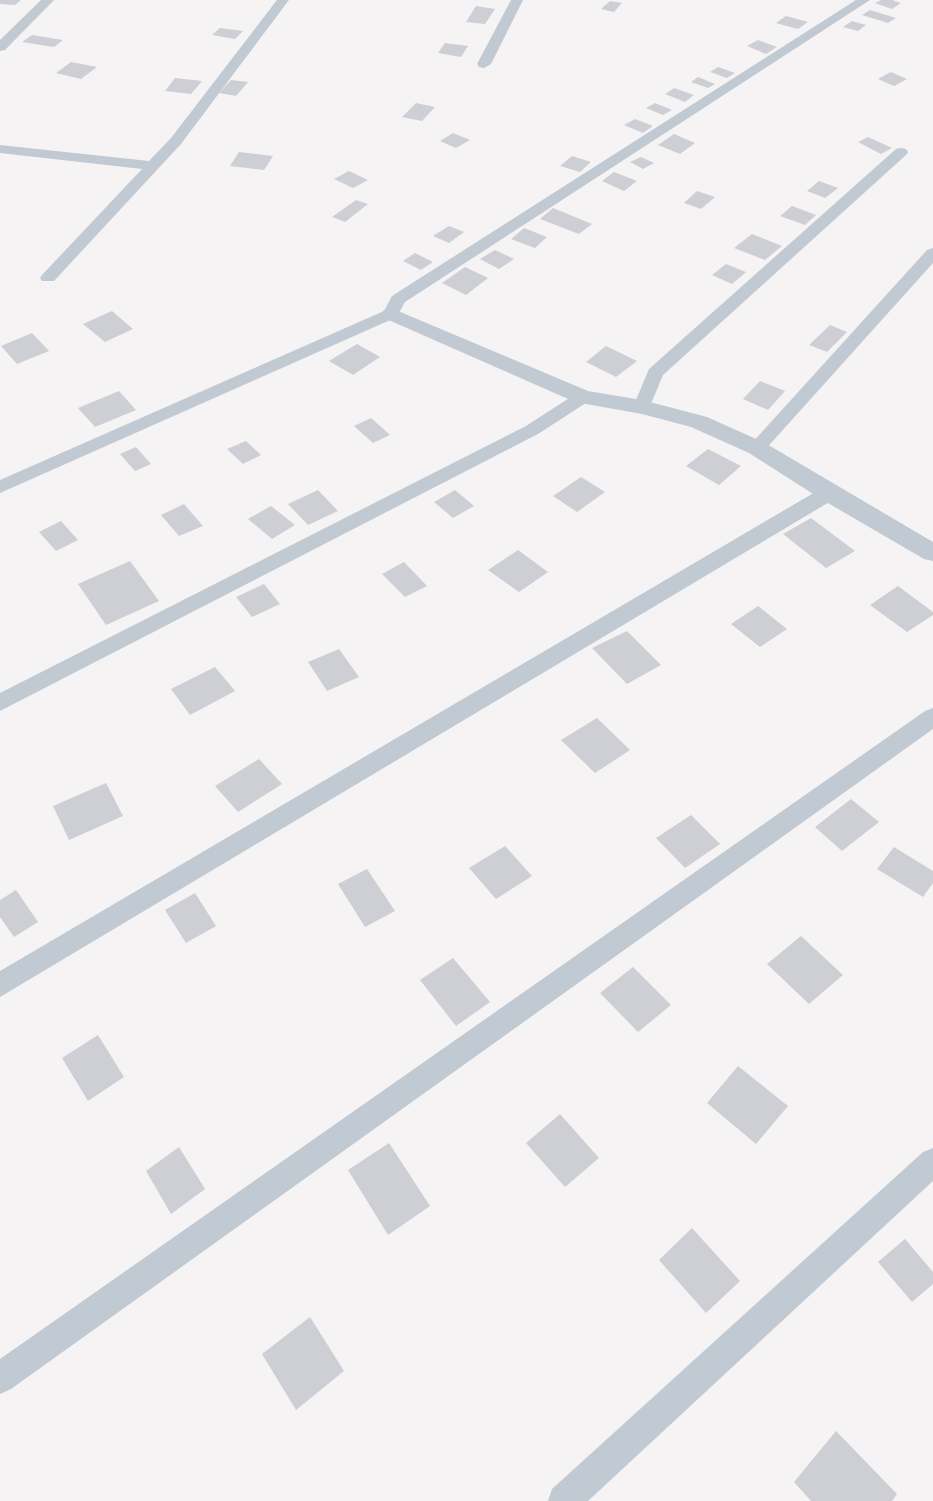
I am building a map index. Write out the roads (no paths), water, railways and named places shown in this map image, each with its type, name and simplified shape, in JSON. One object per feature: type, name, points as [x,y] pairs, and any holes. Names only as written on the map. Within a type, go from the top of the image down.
[{"type":"street","points":[[391,314],[583,397],[642,407],[699,422],[757,448],[829,493],[933,553]]},
{"type":"lane","points":[[0,47],[48,0]]},
{"type":"lane","points":[[48,278],[176,141],[283,0]]},
{"type":"lane","points":[[484,64],[518,0]]},
{"type":"lane","points":[[0,487],[391,314],[398,299],[864,0]]},
{"type":"lane","points":[[0,149],[152,166]]},
{"type":"lane","points":[[642,407],[656,373],[901,152]]},
{"type":"lane","points":[[757,448],[933,253]]},
{"type":"lane","points":[[0,703],[532,430],[583,397]]},
{"type":"lane","points":[[0,985],[829,493]]},
{"type":"lane","points":[[0,1378],[933,717]]},
{"type":"lane","points":[[564,1501],[933,1162]]}]
